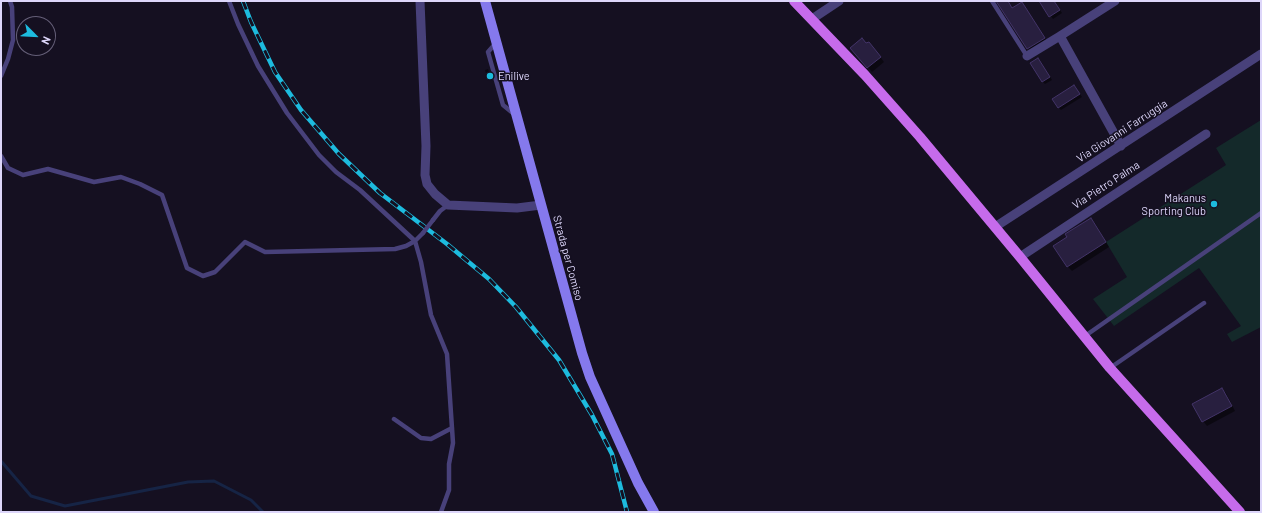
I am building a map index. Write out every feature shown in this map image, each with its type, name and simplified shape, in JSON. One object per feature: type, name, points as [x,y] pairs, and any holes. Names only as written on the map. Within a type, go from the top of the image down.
[{"type":"main road","name":"Strada per Comiso","points":[[485,1],[582,353],[590,376],[638,483],[654,512]]},
{"type":"main road","points":[[794,1],[865,75],[900,115],[1020,256],[1110,368],[1240,512]]},
{"type":"street","points":[[420,1],[426,146],[425,175],[427,184],[435,194],[448,205],[517,208],[541,205]]},
{"type":"street","points":[[812,19],[840,1]]},
{"type":"street","points":[[1027,56],[1115,1]]},
{"type":"street","points":[[1060,36],[1121,146]]},
{"type":"street","name":"Via Giovanni Farruggia","points":[[995,227],[1261,54]]},
{"type":"street","name":"Via Pietro Palma","points":[[1020,256],[1206,134]]},
{"type":"lane","points":[[1,76],[8,59],[13,40],[12,8],[10,1]]},
{"type":"lane","points":[[229,1],[258,66],[287,113],[315,149],[336,172],[360,190],[415,241],[421,262],[431,315],[447,354],[453,443],[449,464],[449,490],[441,512]]},
{"type":"lane","points":[[992,1],[1027,56]]},
{"type":"lane","points":[[1,156],[8,168],[23,175],[48,169],[94,182],[120,177],[140,184],[162,195],[187,268],[203,276],[215,272],[245,242],[265,252],[395,248],[406,246],[415,241],[440,211],[448,205]]},
{"type":"lane","points":[[1085,336],[1261,213]]},
{"type":"lane","points":[[1110,368],[1204,303]]},
{"type":"lane","points":[[394,419],[421,438],[431,439],[452,428]]},
{"type":"green space","name":"Makanus Sporting Club","points":[[1261,120],[1261,327],[1232,342],[1227,334],[1241,326],[1199,268],[1114,326],[1093,299],[1127,277],[1106,242],[1226,165],[1216,148]]},
{"type":"building","points":[[996,1],[1008,1],[1012,8],[1022,2],[1045,38],[1027,49]]},
{"type":"building","points":[[1039,1],[1054,1],[1060,10],[1049,17]]},
{"type":"building","points":[[862,38],[866,43],[869,42],[881,57],[867,68],[850,48]]},
{"type":"building","points":[[1038,58],[1050,77],[1042,82],[1030,63]]},
{"type":"building","points":[[1074,85],[1080,94],[1058,108],[1052,99]]},
{"type":"building","points":[[1091,218],[1106,242],[1067,267],[1053,246],[1067,237],[1065,234]]},
{"type":"building","points":[[1222,388],[1232,406],[1202,422],[1192,404]]},
{"type":"waterway","points":[[1,461],[31,496],[65,506],[188,482],[214,481],[251,500],[263,512]]},
{"type":"railway","points":[[243,1],[251,22],[275,72],[301,110],[339,154],[380,193],[447,244],[489,279],[516,307],[559,360],[592,415],[612,454],[627,512]]},
{"type":"place","name":"Enilive","points":[[490,76]]},
{"type":"place","name":"Makanus Sporting Club","points":[[1214,204]]}]
